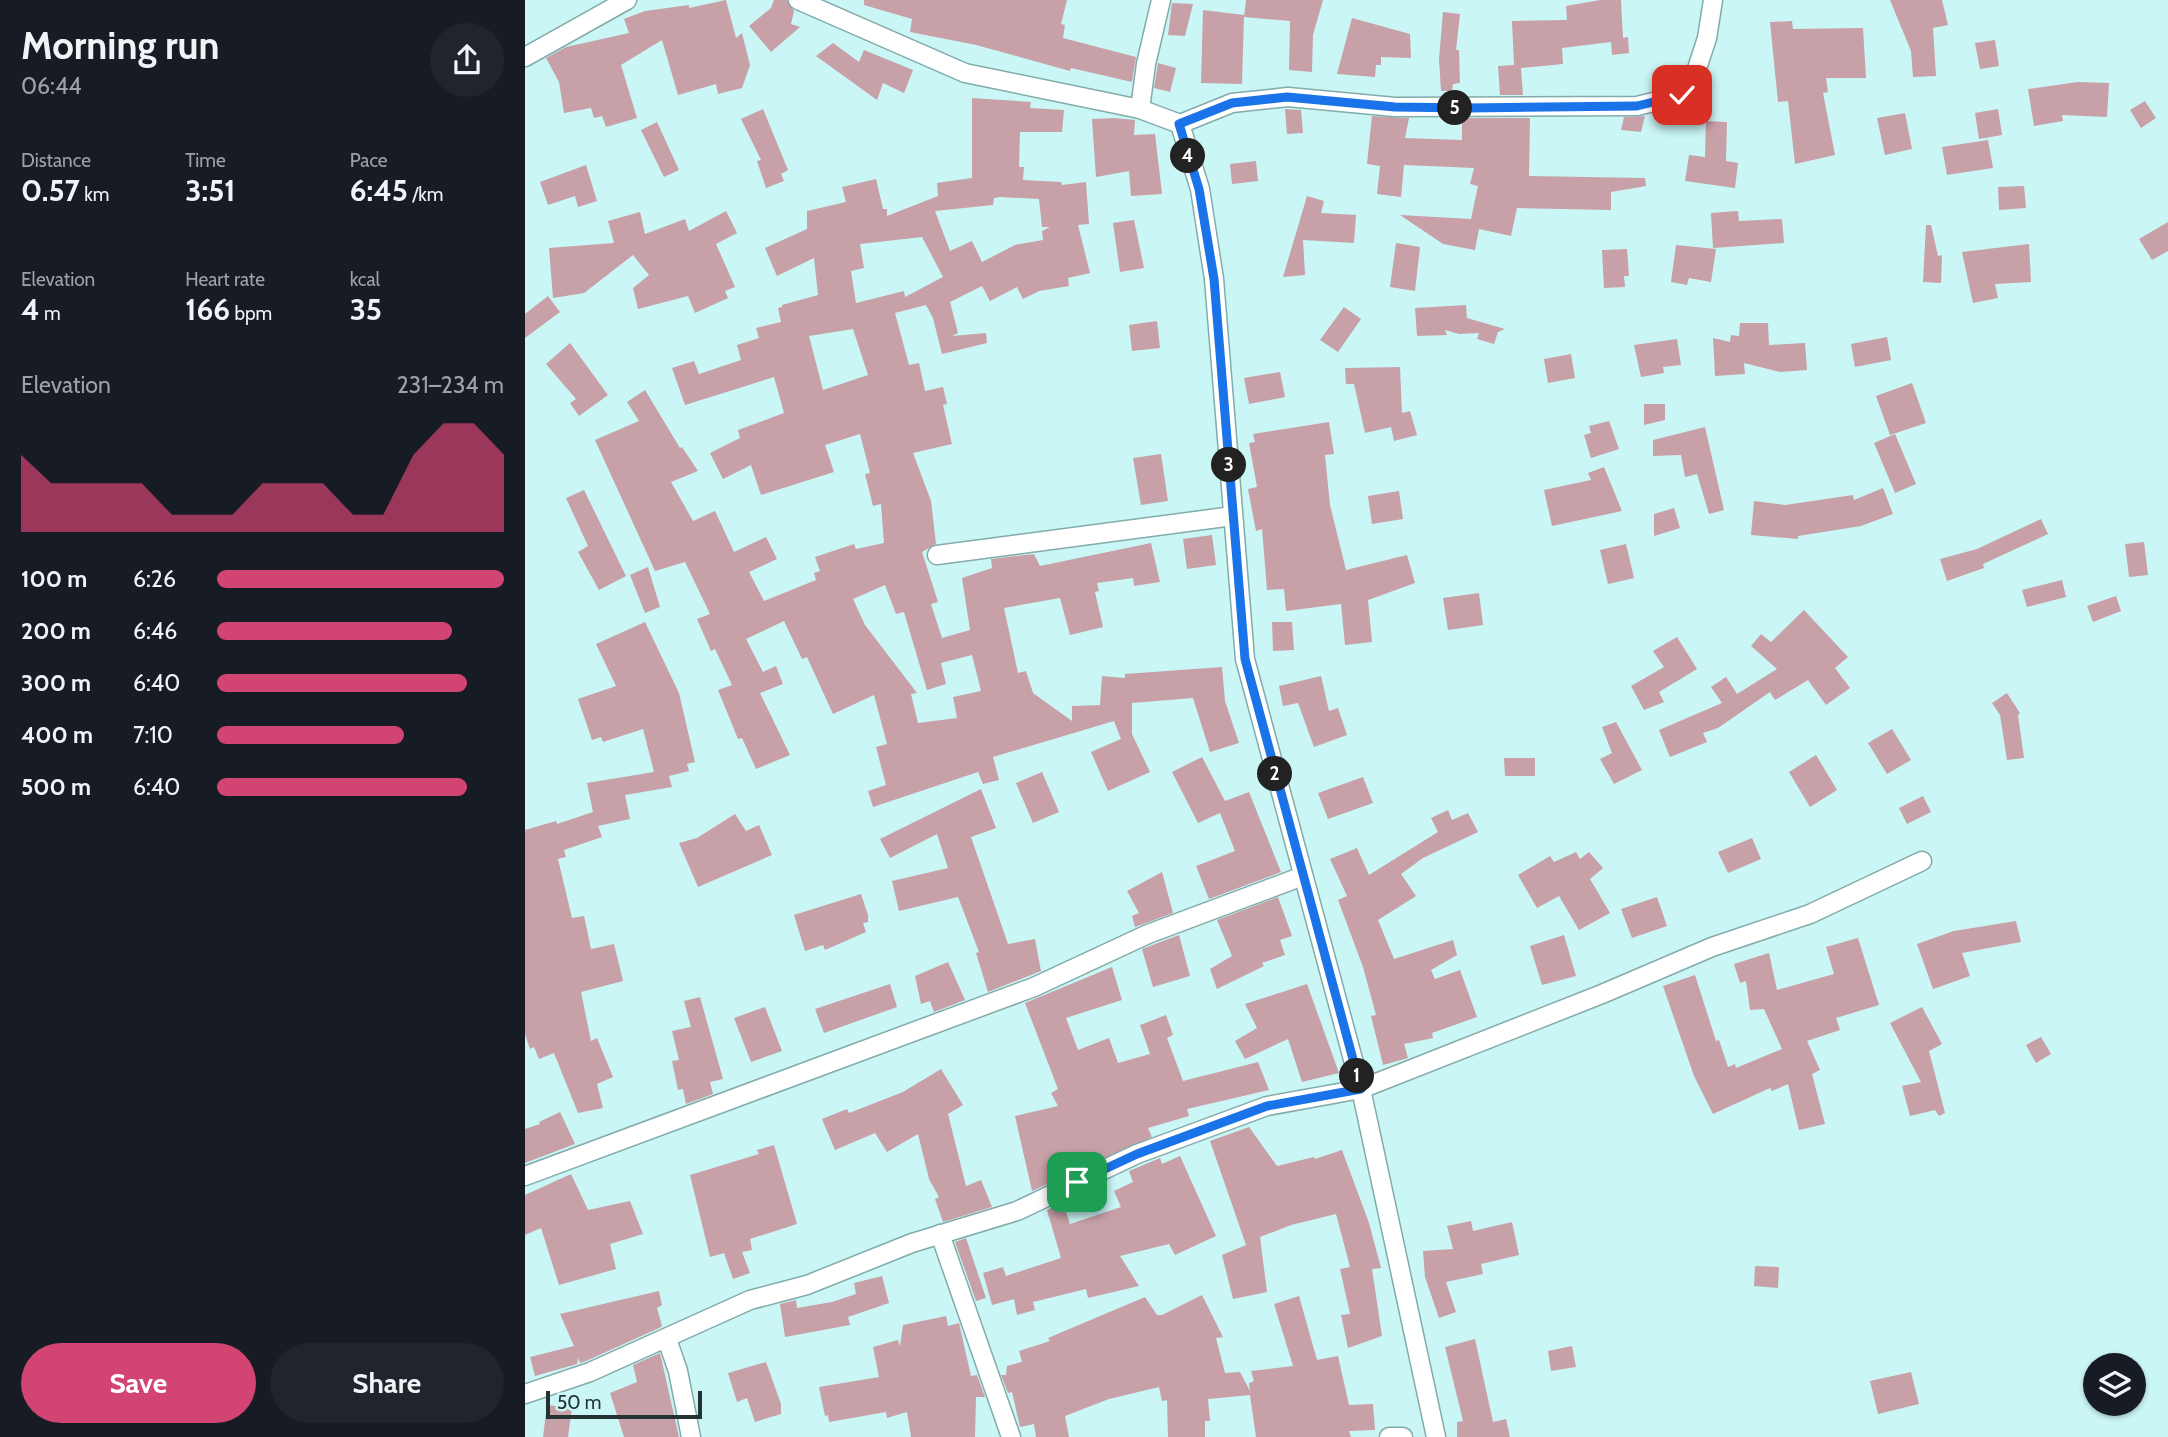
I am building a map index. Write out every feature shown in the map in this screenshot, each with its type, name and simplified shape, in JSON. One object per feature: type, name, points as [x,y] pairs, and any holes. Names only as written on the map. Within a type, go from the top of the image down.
[{"type":"street","points":[[525,57],[627,0]]},
{"type":"street","points":[[798,0],[965,73],[1140,109],[1179,124],[1232,103],[1287,97],[1407,107],[1637,106],[1682,95],[1690,90],[1707,38],[1713,0]]},
{"type":"street","points":[[1140,109],[1146,64],[1161,0]]},
{"type":"street","points":[[1179,124],[1199,189],[1214,279],[1245,659],[1361,1089],[1436,1437]]},
{"type":"street","points":[[937,555],[1233,516]]},
{"type":"street","points":[[525,1394],[590,1372],[750,1300],[807,1285],[940,1234],[1017,1210],[1137,1154],[1267,1106],[1361,1089],[1602,994],[1712,947],[1810,914],[1922,861]]},
{"type":"street","points":[[525,1176],[1034,987],[1148,934],[1303,876]]},
{"type":"street","points":[[940,1234],[1011,1437]]},
{"type":"street","points":[[667,1339],[678,1371],[691,1437]]},
{"type":"street","points":[[1389,1437],[1403,1437]]},
{"type":"building","points":[[726,0],[736,38],[742,33],[750,65],[742,88],[718,94],[716,84],[678,95],[662,40],[621,65],[637,118],[606,127],[602,116],[594,118],[591,108],[564,113],[559,82],[546,58],[566,47],[629,33],[624,19],[645,11],[689,5],[689,8]]},
{"type":"building","points":[[774,0],[787,0],[794,11],[791,24],[800,27],[771,52],[749,26],[771,8]]},
{"type":"building","points":[[864,0],[1067,0],[1061,24],[1065,25],[1063,38],[1136,57],[1132,82],[1071,68],[1070,71],[976,45],[910,32],[912,19],[864,5]]},
{"type":"building","points":[[1246,0],[1323,0],[1313,35],[1312,72],[1289,70],[1290,21],[1244,17]]},
{"type":"building","points":[[1600,0],[1621,0],[1623,38],[1628,37],[1629,53],[1612,55],[1611,42],[1562,48],[1563,64],[1521,68],[1523,95],[1500,95],[1498,66],[1514,65],[1512,21],[1567,20],[1566,6]]},
{"type":"building","points":[[1890,0],[1942,0],[1948,25],[1933,28],[1936,76],[1913,77],[1911,51]]},
{"type":"building","points":[[1172,3],[1193,4],[1185,36],[1168,35]]},
{"type":"building","points":[[1203,10],[1244,15],[1242,84],[1201,83]]},
{"type":"building","points":[[1443,12],[1460,14],[1456,50],[1459,50],[1460,83],[1453,84],[1452,91],[1441,91],[1439,59]]},
{"type":"building","points":[[1352,18],[1410,34],[1411,58],[1381,57],[1381,65],[1376,65],[1375,77],[1337,74]]},
{"type":"building","points":[[1792,21],[1793,29],[1863,28],[1866,78],[1826,78],[1828,92],[1823,93],[1835,155],[1795,164],[1788,101],[1778,102],[1770,22]]},
{"type":"building","points":[[1995,40],[1999,66],[1980,69],[1975,43]]},
{"type":"building","points":[[833,43],[859,62],[864,50],[913,70],[904,93],[883,83],[877,100],[816,56]]},
{"type":"building","points":[[1158,63],[1176,68],[1170,92],[1154,88]]},
{"type":"building","points":[[2078,82],[2109,83],[2107,117],[2062,115],[2063,121],[2034,126],[2028,89]]},
{"type":"building","points":[[972,98],[1031,102],[1030,108],[1064,110],[1062,132],[1020,132],[1019,167],[1024,167],[1023,180],[1061,182],[1062,185],[1086,182],[1089,224],[1078,225],[1090,273],[1068,278],[1069,286],[1039,291],[1023,299],[1017,287],[990,301],[982,286],[950,302],[958,333],[952,336],[986,333],[987,343],[942,354],[933,318],[926,305],[895,313],[909,365],[919,363],[925,391],[943,387],[947,404],[943,405],[952,444],[913,453],[931,501],[936,544],[922,552],[938,602],[931,604],[942,638],[970,630],[962,578],[992,568],[991,559],[1034,554],[1040,566],[1151,543],[1160,582],[1134,586],[1133,578],[1097,583],[1099,591],[1095,592],[1103,627],[1070,635],[1060,598],[1004,608],[1018,673],[1026,671],[1033,693],[1072,721],[1072,706],[1100,705],[1102,676],[1125,678],[1125,674],[1222,667],[1225,701],[1239,743],[1210,752],[1193,698],[1132,703],[1132,734],[1150,772],[1108,791],[1091,752],[1121,739],[1114,721],[993,757],[999,780],[983,784],[978,772],[873,807],[868,791],[886,785],[876,747],[887,744],[874,695],[833,714],[807,657],[802,659],[784,621],[746,639],[763,672],[776,666],[783,684],[760,693],[790,755],[756,769],[742,738],[738,739],[718,690],[732,685],[715,649],[711,651],[697,619],[710,614],[685,562],[655,571],[595,440],[639,421],[627,402],[645,390],[680,448],[682,447],[698,471],[671,482],[693,521],[715,511],[734,552],[766,537],[777,559],[749,572],[764,601],[816,580],[814,573],[820,571],[815,557],[854,544],[856,549],[884,543],[881,504],[873,506],[865,474],[870,473],[860,434],[825,445],[834,472],[761,495],[751,465],[723,479],[710,453],[740,438],[738,430],[784,413],[774,377],[685,405],[672,368],[694,361],[699,374],[741,360],[737,345],[759,338],[756,328],[781,322],[778,308],[818,295],[814,258],[777,276],[765,248],[807,229],[807,211],[846,202],[842,187],[876,179],[887,216],[938,196],[937,183],[972,178]],"holes":[[[994,198],[1039,199],[1042,227],[1050,227],[1042,231],[1043,240],[1015,245],[982,262],[972,241],[950,251],[935,211],[993,205]],[[922,237],[943,277],[905,297],[904,291],[856,303],[851,271],[864,268],[860,244]],[[853,329],[868,375],[823,390],[809,336]],[[885,585],[896,614],[904,612],[927,690],[946,684],[941,663],[972,655],[981,691],[953,697],[957,718],[918,723],[911,694],[917,693],[865,625],[853,599]]]},
{"type":"building","points":[[2145,101],[2156,118],[2141,128],[2130,110]]},
{"type":"building","points":[[763,109],[788,170],[781,174],[784,181],[766,188],[757,161],[761,160],[741,119]]},
{"type":"building","points":[[1285,109],[1301,110],[1303,133],[1287,134]]},
{"type":"building","points":[[1998,109],[2002,135],[1979,139],[1975,113]]},
{"type":"building","points":[[1905,113],[1912,149],[1885,155],[1877,118]]},
{"type":"building","points":[[1372,116],[1409,118],[1405,138],[1462,140],[1462,118],[1530,118],[1529,176],[1645,178],[1646,186],[1611,192],[1611,210],[1517,208],[1511,236],[1479,229],[1475,250],[1443,244],[1400,215],[1471,219],[1478,186],[1470,184],[1474,168],[1404,165],[1401,197],[1377,194],[1380,166],[1367,164]]},
{"type":"building","points":[[1645,116],[1641,132],[1621,130],[1624,117]]},
{"type":"building","points":[[1092,119],[1135,120],[1134,135],[1155,134],[1162,194],[1131,196],[1129,171],[1096,177]]},
{"type":"building","points":[[1706,121],[1727,122],[1726,161],[1738,163],[1735,188],[1685,181],[1689,155],[1705,157]]},
{"type":"building","points":[[657,122],[679,170],[664,177],[641,130]]},
{"type":"building","points":[[1988,140],[1993,168],[1947,175],[1942,147]]},
{"type":"building","points":[[1256,161],[1258,181],[1232,184],[1230,164]]},
{"type":"building","points":[[586,165],[597,201],[578,207],[575,196],[548,205],[540,182]]},
{"type":"building","points":[[2024,186],[2026,208],[1999,210],[1998,187]]},
{"type":"building","points":[[1307,196],[1324,201],[1321,213],[1356,215],[1354,243],[1303,240],[1305,275],[1283,277]]},
{"type":"building","points":[[726,211],[737,233],[716,244],[735,287],[725,291],[728,298],[695,313],[688,296],[638,309],[633,288],[649,275],[633,255],[584,293],[553,298],[549,248],[614,243],[608,221],[640,212],[645,234],[685,219],[689,231]]},
{"type":"building","points":[[1738,211],[1739,221],[1782,219],[1784,243],[1713,248],[1711,213]]},
{"type":"building","points":[[1134,220],[1144,268],[1120,272],[1113,223]]},
{"type":"building","points":[[2168,222],[2168,251],[2152,260],[2139,239]]},
{"type":"building","points":[[1926,225],[1931,225],[1938,256],[1942,255],[1941,283],[1923,282]]},
{"type":"building","points":[[1396,243],[1420,247],[1415,291],[1390,287]]},
{"type":"building","points":[[2029,244],[2031,282],[1995,284],[1998,298],[1973,303],[1962,252]]},
{"type":"building","points":[[1676,245],[1716,249],[1711,282],[1689,278],[1687,285],[1671,282]]},
{"type":"building","points":[[1627,249],[1629,276],[1624,276],[1625,287],[1604,288],[1602,250]]},
{"type":"building","points":[[548,296],[560,312],[525,338],[525,314]]},
{"type":"building","points":[[1466,305],[1467,318],[1505,329],[1498,332],[1494,344],[1477,339],[1479,333],[1459,334],[1445,330],[1447,335],[1417,336],[1415,308]]},
{"type":"building","points":[[1344,307],[1361,319],[1338,352],[1320,340]]},
{"type":"building","points":[[1157,321],[1160,348],[1132,351],[1129,325]]},
{"type":"building","points":[[1740,323],[1768,323],[1769,345],[1805,343],[1807,370],[1780,372],[1744,363],[1745,374],[1715,376],[1713,338],[1730,342],[1731,335],[1739,336]]},
{"type":"building","points":[[1887,337],[1891,360],[1855,367],[1851,344]]},
{"type":"building","points":[[1677,339],[1681,365],[1663,367],[1664,373],[1641,377],[1634,345]]},
{"type":"building","points":[[570,343],[608,395],[579,416],[570,403],[576,399],[546,364]]},
{"type":"building","points":[[1571,354],[1575,378],[1548,383],[1544,359]]},
{"type":"building","points":[[1400,367],[1402,413],[1410,411],[1417,435],[1394,441],[1391,427],[1365,433],[1354,384],[1346,384],[1345,368]]},
{"type":"building","points":[[1280,372],[1285,397],[1249,404],[1244,378]]},
{"type":"building","points":[[1912,383],[1926,423],[1890,435],[1876,396]]},
{"type":"building","points":[[1644,404],[1665,404],[1665,420],[1644,425]]},
{"type":"building","points":[[1609,421],[1619,449],[1591,458],[1584,435],[1591,433],[1589,426]]},
{"type":"building","points":[[1329,422],[1334,454],[1325,455],[1330,505],[1346,570],[1407,555],[1415,583],[1368,600],[1372,642],[1345,645],[1341,604],[1286,611],[1284,589],[1267,590],[1262,529],[1256,531],[1248,489],[1257,487],[1249,443],[1255,442],[1253,434]]},
{"type":"building","points":[[1705,427],[1724,510],[1709,514],[1697,474],[1685,477],[1681,455],[1653,456],[1653,440]]},
{"type":"building","points":[[1895,434],[1916,484],[1895,493],[1874,443]]},
{"type":"building","points":[[1161,454],[1168,501],[1141,505],[1133,458]]},
{"type":"building","points":[[1604,467],[1622,511],[1552,526],[1544,490],[1591,480],[1588,473]]},
{"type":"building","points":[[1883,488],[1893,514],[1861,526],[1798,536],[1798,539],[1751,535],[1754,501],[1785,505],[1853,495],[1854,500]]},
{"type":"building","points":[[584,490],[626,576],[599,590],[578,552],[588,546],[566,498]]},
{"type":"building","points":[[1399,491],[1403,519],[1372,524],[1368,496]]},
{"type":"building","points":[[1674,508],[1680,528],[1654,536],[1654,514]]},
{"type":"building","points":[[2041,519],[2048,534],[1983,564],[1984,568],[1947,581],[1940,559],[1977,549]]},
{"type":"building","points":[[1212,535],[1216,565],[1187,569],[1183,539]]},
{"type":"building","points":[[2144,542],[2148,575],[2129,577],[2125,544]]},
{"type":"building","points":[[1626,544],[1634,578],[1608,584],[1600,550]]},
{"type":"building","points":[[648,567],[660,607],[645,613],[630,575]]},
{"type":"building","points":[[2062,580],[2066,597],[2027,607],[2022,590]]},
{"type":"building","points":[[1479,593],[1483,625],[1448,630],[1443,598]]},
{"type":"building","points":[[2116,596],[2121,611],[2093,622],[2087,606]]},
{"type":"building","points":[[1804,610],[1848,657],[1835,668],[1850,688],[1826,705],[1808,680],[1775,700],[1770,692],[1718,728],[1703,733],[1707,742],[1670,757],[1659,730],[1722,703],[1711,687],[1726,677],[1737,694],[1777,669],[1751,646],[1761,634],[1771,642]]},
{"type":"building","points":[[645,622],[679,693],[695,762],[687,764],[689,771],[669,776],[672,787],[625,795],[630,819],[598,826],[602,837],[564,850],[566,857],[558,859],[572,918],[584,916],[591,949],[614,944],[623,981],[581,992],[591,1041],[597,1038],[613,1077],[597,1084],[603,1108],[578,1113],[554,1053],[539,1059],[534,1047],[530,1049],[525,1034],[525,830],[556,821],[557,824],[593,812],[587,783],[654,772],[643,729],[603,742],[601,737],[592,740],[578,699],[616,686],[596,644]]},
{"type":"building","points":[[1272,622],[1292,622],[1294,650],[1273,651]]},
{"type":"building","points":[[1677,637],[1697,669],[1659,692],[1664,702],[1644,710],[1631,686],[1664,667],[1653,651]]},
{"type":"building","points":[[1321,676],[1329,711],[1338,708],[1347,735],[1314,747],[1298,703],[1283,706],[1279,686]]},
{"type":"building","points":[[2007,693],[2020,713],[2018,715],[2024,758],[2007,760],[2000,715],[1992,703]]},
{"type":"building","points":[[1616,722],[1642,770],[1614,784],[1600,759],[1612,753],[1602,727]]},
{"type":"building","points":[[1892,729],[1911,760],[1887,774],[1868,743]]},
{"type":"building","points":[[1816,755],[1837,790],[1810,807],[1789,772]]},
{"type":"building","points":[[1202,757],[1225,801],[1249,792],[1281,872],[1209,899],[1196,866],[1235,851],[1220,813],[1198,823],[1172,772]]},
{"type":"building","points":[[1504,758],[1535,758],[1535,776],[1505,776]]},
{"type":"building","points":[[1042,772],[1059,812],[1033,823],[1016,783]]},
{"type":"building","points":[[1363,777],[1373,803],[1328,819],[1318,793]]},
{"type":"building","points":[[981,789],[996,828],[971,837],[1008,944],[1035,939],[1041,971],[988,992],[976,953],[979,952],[958,897],[899,911],[892,881],[948,868],[937,834],[890,858],[880,839]]},
{"type":"building","points":[[1923,796],[1931,812],[1907,824],[1899,808]]},
{"type":"building","points":[[1448,810],[1452,820],[1468,813],[1478,832],[1423,858],[1401,874],[1416,896],[1378,920],[1394,959],[1453,940],[1457,955],[1431,970],[1435,979],[1460,970],[1477,1017],[1432,1033],[1433,1038],[1404,1044],[1408,1058],[1383,1065],[1371,1016],[1376,1015],[1363,967],[1338,900],[1347,896],[1330,859],[1357,848],[1369,875],[1438,832],[1431,818]]},
{"type":"building","points":[[735,814],[746,831],[759,825],[772,855],[698,887],[679,843],[697,838]]},
{"type":"building","points":[[1752,838],[1761,859],[1728,873],[1718,852]]},
{"type":"building","points":[[1576,852],[1580,859],[1589,852],[1603,868],[1590,879],[1610,913],[1579,930],[1559,896],[1537,908],[1518,875],[1550,856],[1554,862]]},
{"type":"building","points":[[1162,872],[1173,913],[1135,927],[1132,916],[1139,913],[1127,891]]},
{"type":"building","points":[[861,894],[868,915],[868,922],[863,923],[866,932],[825,950],[823,945],[805,951],[794,915]]},
{"type":"building","points":[[1278,897],[1292,936],[1280,940],[1285,955],[1262,963],[1264,966],[1217,989],[1210,969],[1232,956],[1217,920]]},
{"type":"building","points":[[1657,897],[1667,926],[1632,938],[1621,909]]},
{"type":"building","points":[[2016,921],[2021,942],[1962,953],[1970,976],[1933,989],[1917,944],[1954,931]]},
{"type":"building","points":[[1179,935],[1190,976],[1153,987],[1142,949]]},
{"type":"building","points":[[1564,935],[1576,976],[1542,985],[1530,946]]},
{"type":"building","points":[[1858,938],[1879,1005],[1836,1018],[1840,1030],[1807,1041],[1820,1070],[1812,1074],[1825,1124],[1799,1130],[1788,1084],[1772,1091],[1770,1088],[1713,1114],[1694,1076],[1663,986],[1695,975],[1716,1041],[1719,1040],[1728,1067],[1735,1064],[1736,1068],[1782,1049],[1764,1009],[1750,1010],[1746,981],[1740,983],[1734,964],[1769,953],[1777,990],[1834,974],[1826,947]]},
{"type":"building","points":[[948,962],[965,1000],[934,1012],[930,1001],[921,1004],[915,976]]},
{"type":"building","points":[[1112,967],[1122,1000],[1066,1018],[1078,1050],[1109,1038],[1118,1063],[1150,1054],[1140,1025],[1166,1015],[1173,1035],[1167,1038],[1183,1081],[1258,1062],[1269,1090],[1187,1109],[1189,1116],[1148,1128],[1152,1137],[1032,1191],[1015,1116],[1058,1106],[1051,1093],[1058,1089],[1025,1003]]},
{"type":"building","points":[[890,984],[897,1007],[824,1033],[815,1009]]},
{"type":"building","points":[[1307,984],[1339,1073],[1302,1082],[1288,1039],[1245,1059],[1235,1041],[1257,1028],[1245,1004]]},
{"type":"building","points":[[700,997],[723,1079],[710,1082],[713,1094],[686,1104],[683,1089],[678,1090],[672,1061],[679,1060],[672,1031],[691,1027],[684,1001]]},
{"type":"building","points":[[765,1007],[782,1051],[751,1062],[734,1018]]},
{"type":"building","points":[[1922,1007],[1942,1044],[1929,1051],[1945,1113],[1939,1116],[1935,1110],[1910,1116],[1902,1086],[1921,1082],[1890,1023]]},
{"type":"building","points":[[2041,1037],[2051,1054],[2036,1063],[2026,1045]]},
{"type":"building","points":[[941,1069],[963,1105],[948,1114],[966,1186],[981,1180],[992,1207],[943,1222],[935,1199],[939,1197],[929,1179],[918,1134],[887,1152],[875,1133],[835,1150],[822,1119],[847,1109],[849,1113],[903,1092]]},
{"type":"building","points":[[560,1112],[575,1144],[525,1163],[525,1129]]},
{"type":"building","points":[[1249,1127],[1277,1166],[1314,1157],[1315,1159],[1342,1150],[1369,1223],[1381,1268],[1372,1269],[1382,1336],[1348,1348],[1341,1315],[1350,1314],[1340,1269],[1350,1267],[1336,1214],[1291,1225],[1260,1237],[1267,1292],[1233,1299],[1222,1255],[1246,1245],[1210,1141]]},
{"type":"building","points":[[774,1145],[797,1224],[750,1239],[752,1250],[742,1252],[750,1273],[733,1279],[724,1253],[710,1257],[690,1175],[759,1154],[757,1150]]},
{"type":"building","points":[[1180,1156],[1216,1236],[1175,1255],[1169,1244],[1120,1256],[1139,1286],[1088,1298],[1086,1289],[1033,1302],[1035,1310],[1017,1315],[1014,1299],[992,1305],[983,1273],[1003,1267],[1006,1276],[1061,1258],[1047,1210],[1063,1202],[1070,1224],[1121,1207],[1114,1191],[1133,1182],[1129,1171],[1160,1158],[1162,1164]]},
{"type":"building","points":[[571,1174],[588,1210],[630,1201],[643,1234],[610,1244],[616,1269],[559,1285],[541,1228],[525,1235],[525,1195]]},
{"type":"building","points":[[1471,1221],[1473,1231],[1512,1222],[1519,1255],[1481,1264],[1483,1274],[1446,1282],[1456,1312],[1439,1318],[1425,1277],[1423,1251],[1453,1249],[1447,1226]]},
{"type":"building","points":[[966,1238],[986,1298],[976,1301],[955,1242]]},
{"type":"building","points":[[1755,1266],[1779,1267],[1778,1288],[1754,1286]]},
{"type":"building","points":[[882,1276],[889,1303],[848,1317],[850,1325],[785,1337],[780,1304],[796,1300],[797,1308],[832,1302],[856,1294],[854,1283]]},
{"type":"building","points":[[659,1291],[662,1305],[657,1308],[662,1326],[586,1361],[580,1363],[578,1358],[577,1364],[535,1376],[530,1357],[574,1346],[560,1314]]},
{"type":"building","points":[[1202,1295],[1223,1337],[1216,1338],[1225,1373],[1240,1372],[1250,1391],[1249,1383],[1254,1381],[1251,1371],[1293,1366],[1274,1304],[1299,1296],[1317,1360],[1338,1356],[1349,1405],[1373,1404],[1375,1430],[1349,1431],[1351,1437],[1256,1437],[1250,1395],[1208,1399],[1210,1421],[1205,1421],[1205,1437],[1168,1437],[1167,1400],[1162,1401],[1159,1387],[1109,1399],[1065,1416],[1069,1437],[1036,1437],[1034,1424],[1020,1427],[1012,1392],[1008,1393],[1001,1375],[1006,1375],[1007,1366],[1022,1362],[1019,1351],[1050,1341],[1048,1338],[1145,1297],[1157,1315],[1162,1315]]},
{"type":"building","points":[[946,1316],[948,1326],[959,1323],[971,1376],[977,1375],[985,1397],[976,1397],[975,1437],[911,1437],[907,1412],[887,1418],[886,1412],[829,1422],[828,1415],[825,1416],[819,1387],[879,1377],[873,1347],[898,1340],[900,1346],[903,1325]]},
{"type":"building","points":[[1475,1339],[1493,1422],[1506,1419],[1510,1437],[1457,1437],[1457,1422],[1463,1421],[1445,1347]]},
{"type":"building","points":[[1572,1346],[1576,1367],[1551,1371],[1548,1351]]},
{"type":"building","points":[[660,1353],[679,1437],[624,1437],[610,1393],[637,1382],[633,1365]]},
{"type":"building","points":[[766,1362],[781,1404],[781,1414],[755,1422],[747,1398],[737,1402],[728,1373]]},
{"type":"building","points":[[1911,1372],[1919,1404],[1878,1414],[1870,1381]]},
{"type":"building","points":[[547,1405],[572,1408],[568,1437],[543,1437]]},
{"type":"route","points":[[1077,1182],[1137,1154],[1267,1106],[1361,1089],[1245,659],[1214,279],[1199,189],[1179,124],[1232,103],[1287,97],[1395,107],[1468,108],[1637,106],[1682,95]]}]
